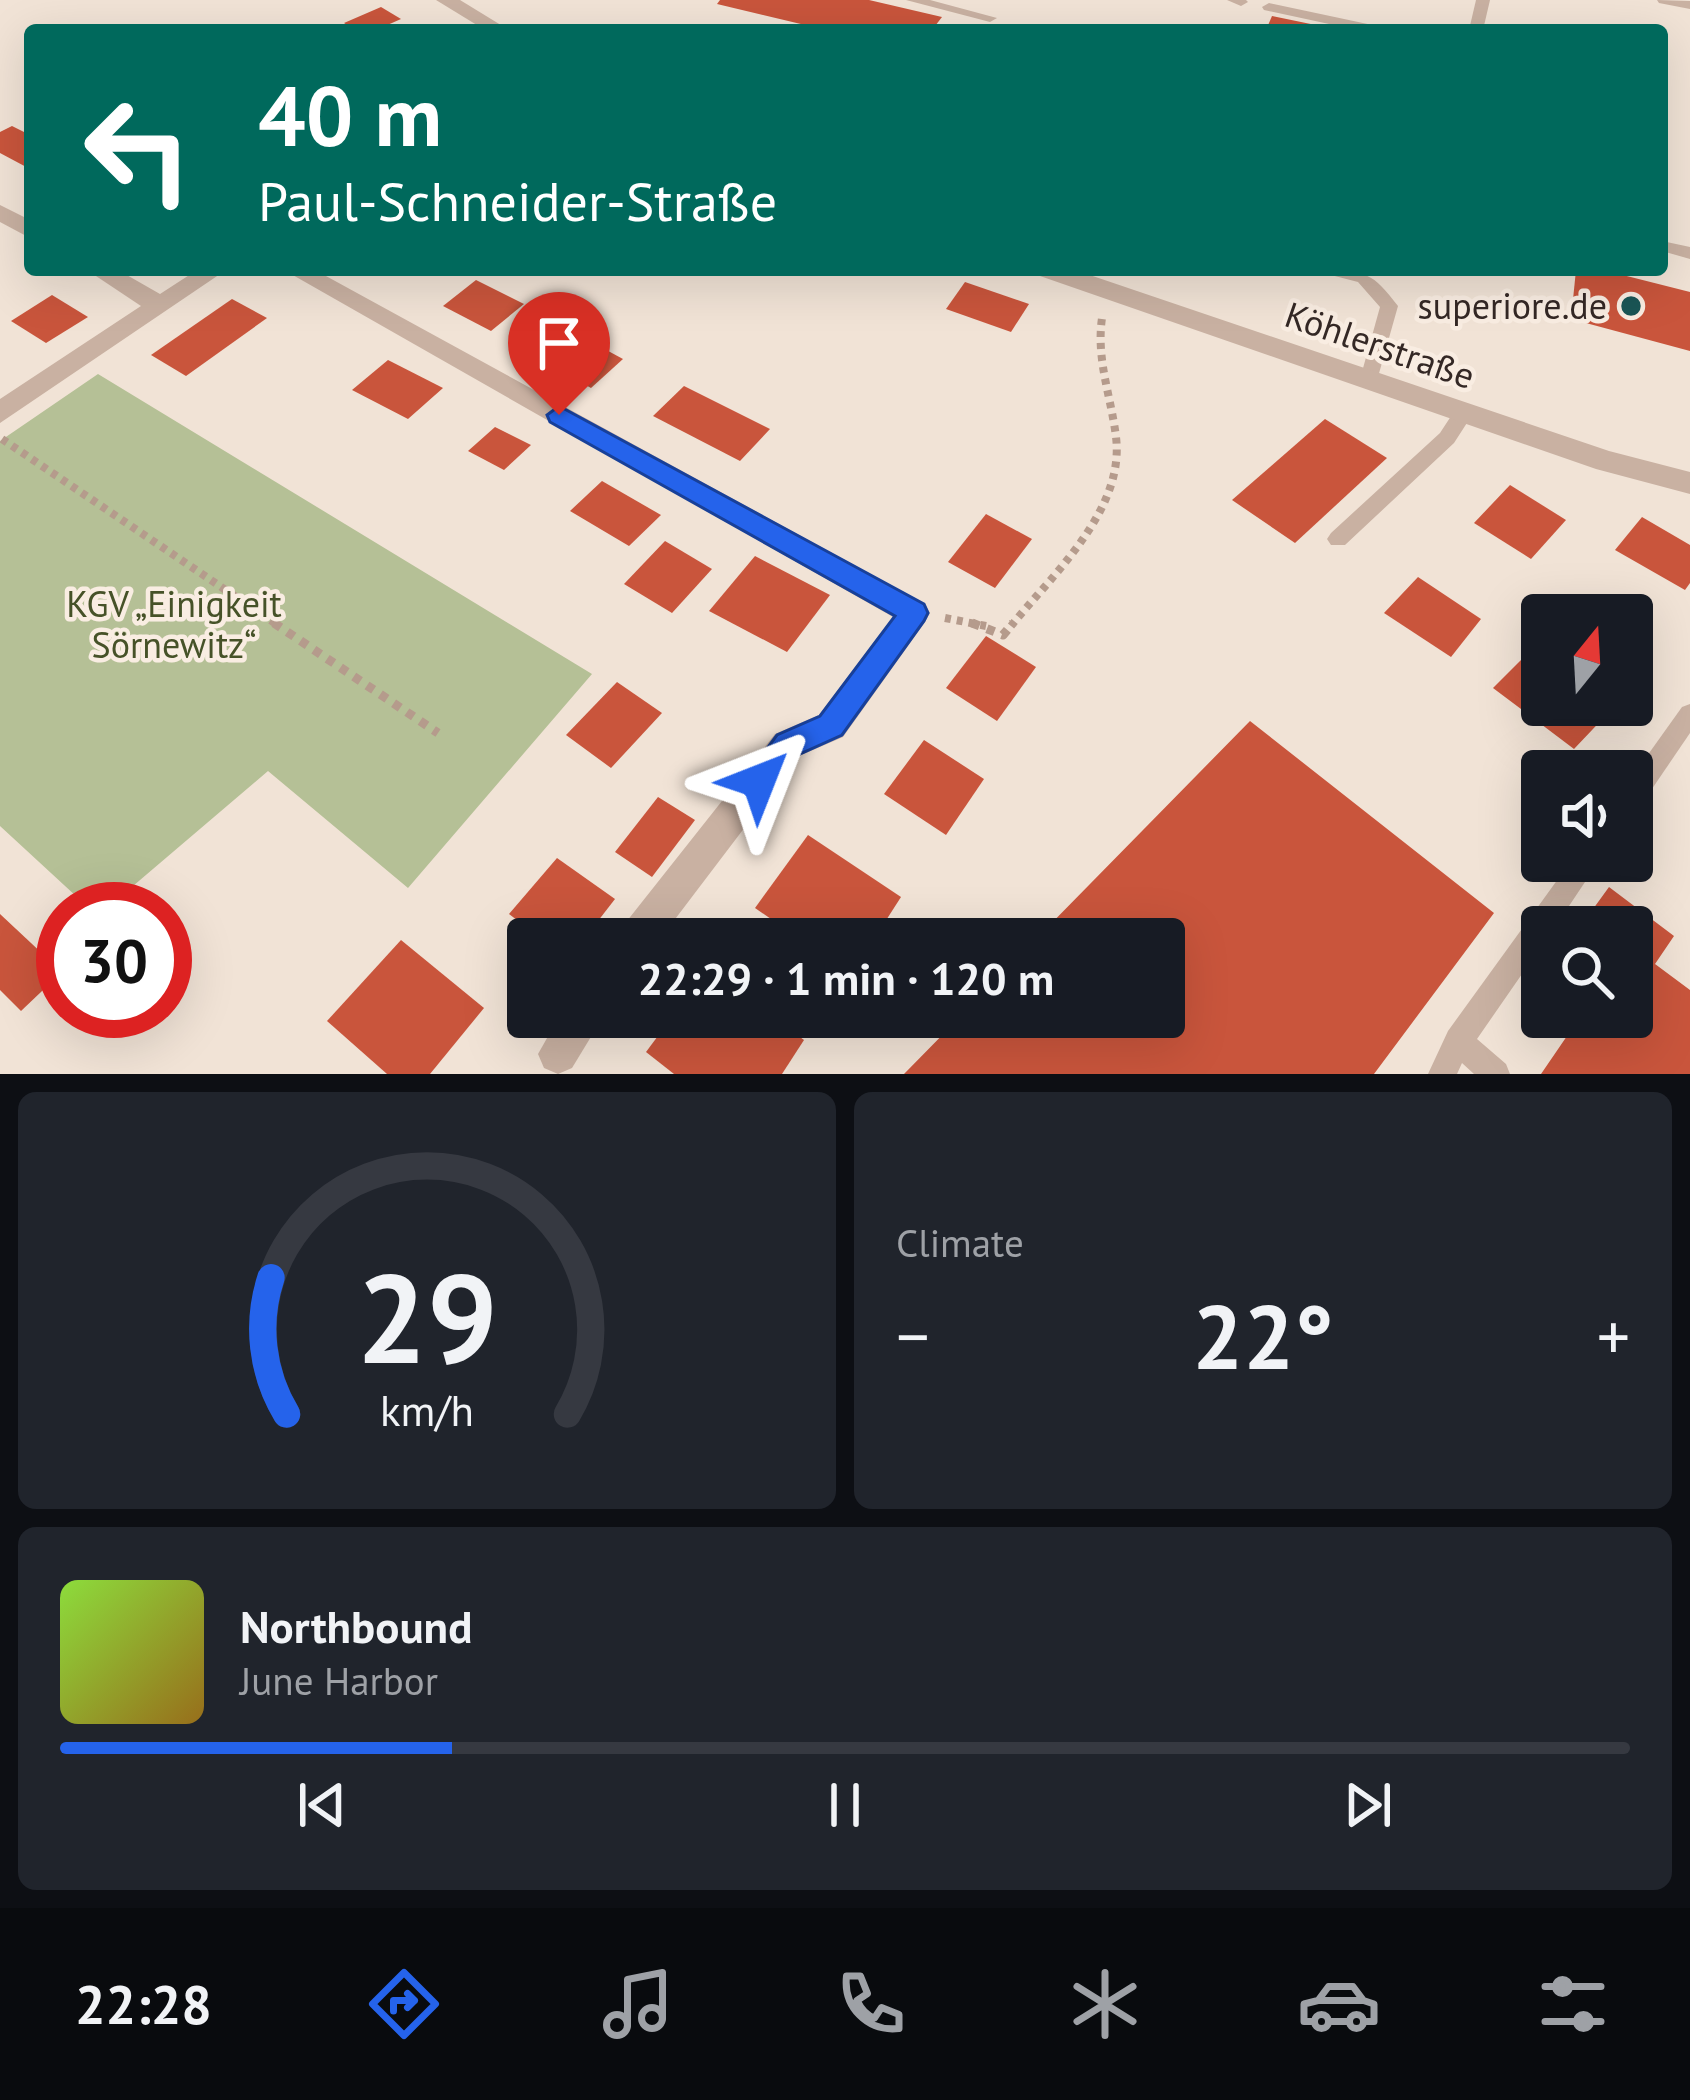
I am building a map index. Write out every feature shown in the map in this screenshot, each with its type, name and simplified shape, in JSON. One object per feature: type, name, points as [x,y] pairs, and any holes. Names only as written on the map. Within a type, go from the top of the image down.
[{"type":"street","points":[[446,0],[488,24]]},
{"type":"street","points":[[109,276],[160,306]]},
{"type":"street","points":[[0,412],[205,276]]},
{"type":"street","points":[[307,276],[914,613],[831,726],[788,745],[652,918]]},
{"type":"street","name":"Köhlerstraße","points":[[1066,276],[1606,461],[1690,484]]},
{"type":"street","points":[[558,1054],[569,1038]]},
{"type":"lane","points":[[914,0],[986,24],[1004,0]]},
{"type":"lane","points":[[1664,0],[1687,3]]},
{"type":"lane","points":[[1269,7],[1349,24]]},
{"type":"lane","points":[[1356,276],[1364,278],[1389,306],[1369,380]]},
{"type":"lane","points":[[1338,539],[1447,438],[1464,412]]},
{"type":"lane","points":[[1653,767],[1690,714]]},
{"type":"lane","points":[[1442,1074],[1458,1041],[1571,882]]},
{"type":"lane","points":[[1458,1041],[1496,1074]]},
{"type":"path","points":[[914,613],[986,625],[1003,635],[1100,511],[1117,456],[1101,361],[1100,325],[1110,291]]},
{"type":"path","points":[[0,438],[438,734]]},
{"type":"green space","name":"KGV „Einigkeit Sörnewitz“","points":[[98,374],[592,674],[408,888],[268,771],[138,882],[61,882],[0,826],[0,441]]},
{"type":"building","points":[[720,0],[869,0],[942,17],[937,24],[801,24],[717,4]]},
{"type":"building","points":[[381,7],[401,19],[390,24],[344,23]]},
{"type":"building","points":[[1272,16],[1311,24],[1269,24]]},
{"type":"building","points":[[12,126],[24,132],[24,166],[0,153],[0,132]]},
{"type":"building","name":"superiore.de","points":[[1575,276],[1627,276],[1690,292],[1690,351],[1571,319]]},
{"type":"building","points":[[476,280],[524,304],[491,331],[443,306]]},
{"type":"building","points":[[965,282],[1029,304],[1011,332],[946,309]]},
{"type":"building","points":[[52,295],[88,317],[46,343],[11,321]]},
{"type":"building","points":[[232,299],[267,318],[186,376],[151,355]]},
{"type":"building","points":[[573,332],[623,359],[591,388],[540,360]]},
{"type":"building","points":[[388,360],[443,388],[408,419],[352,390]]},
{"type":"building","points":[[684,386],[770,429],[740,461],[653,416]]},
{"type":"building","points":[[1325,419],[1387,458],[1295,543],[1232,500]]},
{"type":"building","points":[[495,427],[531,445],[504,470],[468,451]]},
{"type":"building","points":[[602,481],[661,515],[629,546],[570,511]]},
{"type":"building","points":[[1510,485],[1566,520],[1531,559],[1474,523]]},
{"type":"building","points":[[986,514],[1032,539],[995,588],[948,562]]},
{"type":"building","points":[[1642,517],[1690,545],[1690,583],[1685,590],[1615,550]]},
{"type":"building","points":[[665,541],[712,569],[672,613],[624,584]]},
{"type":"building","points":[[755,556],[830,595],[787,652],[709,611]]},
{"type":"building","points":[[1418,577],[1481,619],[1451,657],[1384,613]]},
{"type":"building","points":[[986,636],[1036,667],[997,721],[946,688]]},
{"type":"building","points":[[1521,660],[1521,709],[1493,688]]},
{"type":"building","points":[[617,682],[662,713],[611,768],[566,735]]},
{"type":"building","points":[[1250,721],[1494,913],[1374,1074],[904,1074],[939,1038],[1185,1038],[1185,918],[1057,918]]},
{"type":"building","points":[[1543,726],[1596,726],[1574,749]]},
{"type":"building","points":[[924,740],[984,779],[946,835],[884,794]]},
{"type":"building","points":[[658,797],[695,820],[652,877],[615,852]]},
{"type":"building","points":[[808,835],[901,897],[888,918],[770,918],[755,908]]},
{"type":"building","points":[[557,858],[615,899],[600,918],[514,918],[509,914]]},
{"type":"building","points":[[1609,887],[1634,906],[1595,906]]},
{"type":"building","points":[[0,914],[36,948],[36,997],[21,1011],[0,990]]},
{"type":"building","points":[[1653,920],[1674,936],[1655,964],[1690,990],[1690,1074],[1541,1074],[1566,1038],[1653,1038]]},
{"type":"building","points":[[401,940],[484,1008],[430,1074],[387,1074],[327,1021]]},
{"type":"building","points":[[656,1038],[804,1040],[782,1074],[674,1074],[646,1052]]},
{"type":"place","name":"superiore.de","points":[[1631,306]]},
{"type":"route","points":[[559,415],[914,613],[831,726],[788,745],[759,781]]}]
